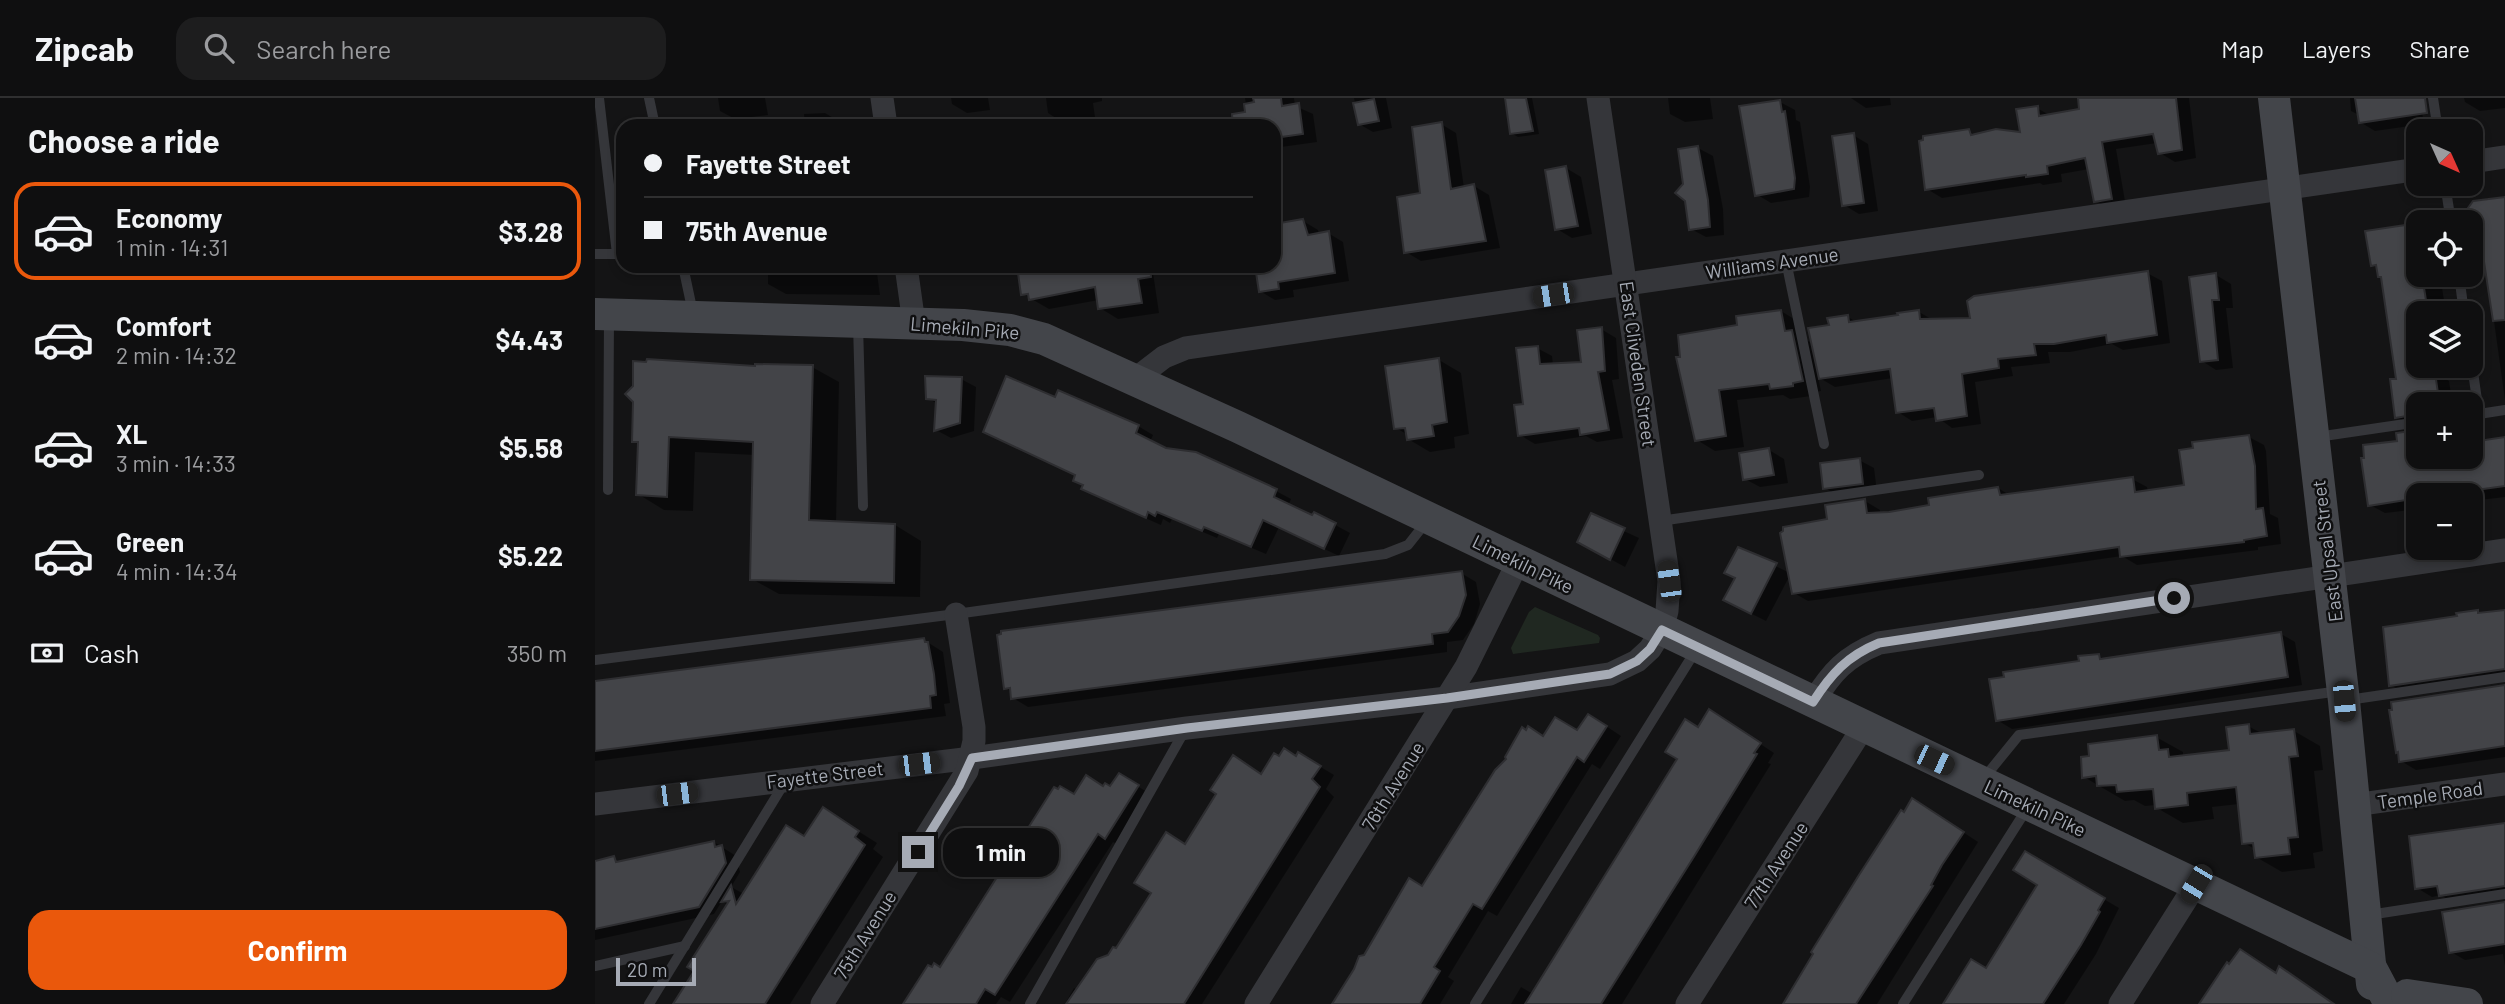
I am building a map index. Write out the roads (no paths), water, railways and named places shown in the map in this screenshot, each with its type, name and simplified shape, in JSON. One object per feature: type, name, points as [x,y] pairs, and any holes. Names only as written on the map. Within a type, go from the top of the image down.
[{"type":"street","points":[[882,98],[885,119]]},
{"type":"street","name":"East Cliveden Street","points":[[1598,98],[1669,581],[1667,611],[1662,630]]},
{"type":"street","name":"East Upsal Street","points":[[2274,98],[2330,576],[2373,1004]]},
{"type":"street","points":[[2483,160],[2505,157]]},
{"type":"street","name":"Williams Avenue","points":[[1134,380],[1164,357],[1186,348],[2406,171]]},
{"type":"street","points":[[907,273],[911,323]]},
{"type":"street","name":"Limekiln Pike","points":[[602,314],[980,326],[1028,334],[1059,345],[2371,968]]},
{"type":"street","points":[[1813,702],[1830,675],[1846,660],[1879,643],[2505,550]]},
{"type":"street","name":"76th Avenue","points":[[1256,1004],[1466,667],[1518,562]]},
{"type":"street","points":[[956,614],[974,727],[972,758]]},
{"type":"street","name":"Fayette Street","points":[[595,804],[972,758],[1187,728],[1447,698],[1610,674],[1637,661],[1650,649],[1662,630]]},
{"type":"street","name":"77th Avenue","points":[[1687,1004],[1864,726]]},
{"type":"street","name":"75th Avenue","points":[[822,1004],[959,786],[972,758]]},
{"type":"street","name":"Temple Road","points":[[2354,805],[2505,784]]},
{"type":"street","points":[[2120,1004],[2196,884]]},
{"type":"street","points":[[2371,968],[2405,1001],[2467,1004]]},
{"type":"lane","points":[[599,98],[616,223]]},
{"type":"lane","points":[[649,98],[654,119]]},
{"type":"lane","points":[[2433,98],[2436,119]]},
{"type":"lane","points":[[595,254],[616,253]]},
{"type":"lane","points":[[1786,261],[1824,444]]},
{"type":"lane","points":[[685,273],[694,316]]},
{"type":"lane","points":[[602,314],[608,490]]},
{"type":"lane","points":[[858,321],[863,506]]},
{"type":"lane","points":[[2483,413],[2505,410]]},
{"type":"lane","points":[[2314,438],[2406,424]]},
{"type":"lane","points":[[1660,521],[1979,475]]},
{"type":"lane","points":[[595,660],[956,614],[1385,554],[1408,545],[1428,519]]},
{"type":"lane","points":[[1475,1004],[1697,647]]},
{"type":"lane","points":[[1980,782],[2019,735],[2505,677]]},
{"type":"lane","points":[[1030,1004],[1187,728]]},
{"type":"lane","points":[[649,1004],[786,780]]},
{"type":"lane","points":[[1903,1004],[2030,805]]},
{"type":"lane","points":[[2365,915],[2505,894]]},
{"type":"lane","points":[[595,966],[685,946]]}]
